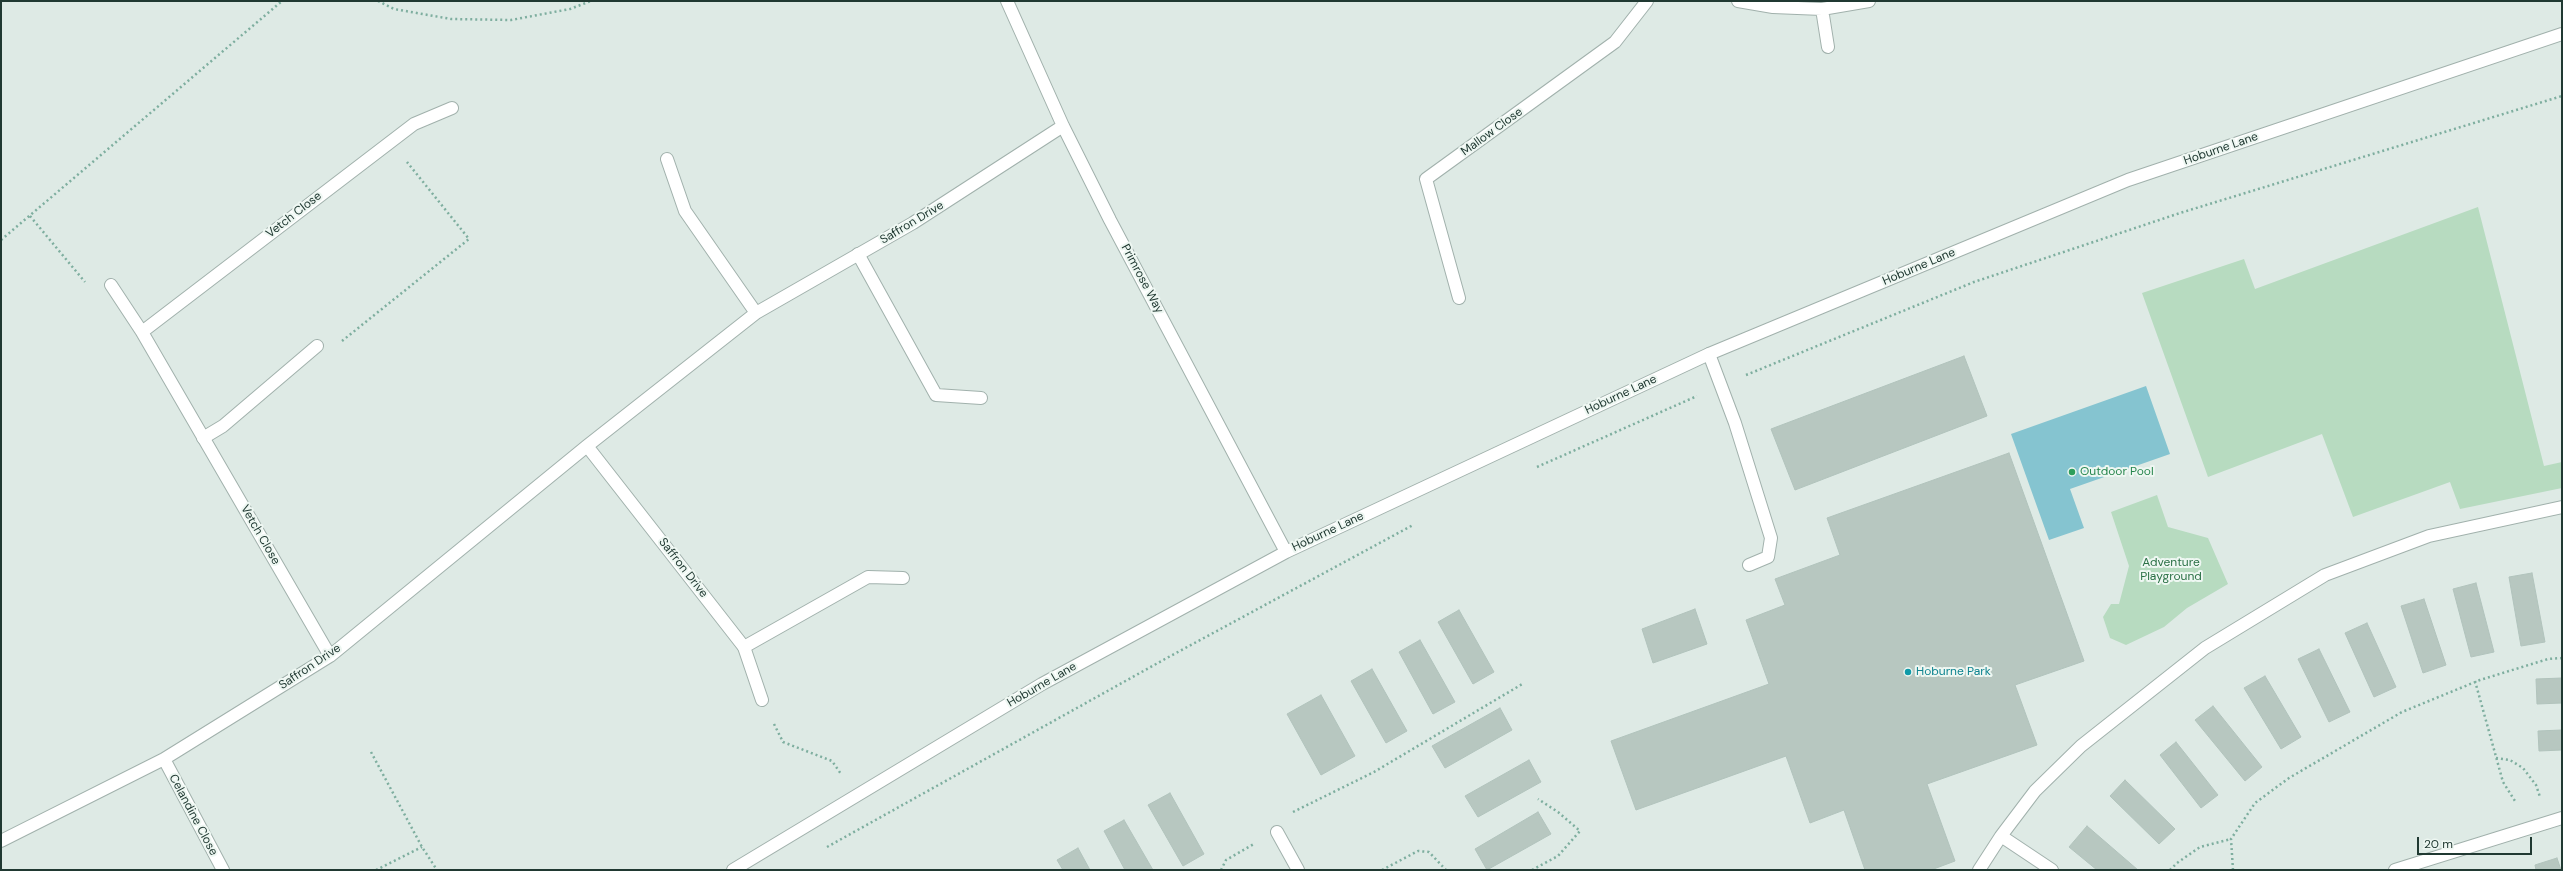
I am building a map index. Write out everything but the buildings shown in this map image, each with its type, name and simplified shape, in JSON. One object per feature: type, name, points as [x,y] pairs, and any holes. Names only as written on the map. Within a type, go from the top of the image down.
[{"type":"street","name":"Primrose Way","points":[[1007,1],[1063,126],[1114,227],[1286,552]]},
{"type":"street","name":"Mallow Close","points":[[1459,298],[1426,179],[1616,42],[1647,1]]},
{"type":"street","points":[[1738,1],[1773,7],[1822,9],[1869,1]]},
{"type":"street","points":[[1822,9],[1828,46]]},
{"type":"street","name":"Hoburne Lane","points":[[733,870],[1042,684],[1286,552],[1709,354],[2128,180],[2562,34]]},
{"type":"street","name":"Vetch Close","points":[[142,332],[414,124],[452,108]]},
{"type":"street","name":"Saffron Drive","points":[[1,842],[164,759],[330,656],[587,446],[756,313],[913,223],[1063,126]]},
{"type":"street","points":[[667,158],[685,211],[756,313]]},
{"type":"street","points":[[858,254],[936,395],[982,398]]},
{"type":"street","name":"Vetch Close","points":[[111,285],[142,332],[330,656]]},
{"type":"street","points":[[203,438],[223,426],[317,346]]},
{"type":"street","points":[[1709,354],[1771,538],[1768,557],[1749,565]]},
{"type":"street","name":"Saffron Drive","points":[[587,446],[744,647],[762,700]]},
{"type":"street","points":[[1980,870],[2001,836],[2035,791],[2081,746],[2205,648],[2324,575],[2429,536],[2562,507]]},
{"type":"street","points":[[744,647],[868,577],[903,578]]},
{"type":"street","name":"Celandine Close","points":[[164,759],[223,870]]},
{"type":"street","points":[[2394,870],[2562,818]]},
{"type":"street","points":[[1277,832],[1298,870]]},
{"type":"street","points":[[2001,836],[2052,870]]},
{"type":"path","points":[[1,240],[282,1]]},
{"type":"path","points":[[378,1],[394,9],[451,19],[511,20],[570,10],[591,1]]},
{"type":"path","points":[[1534,468],[1720,386],[1974,282],[2180,213],[2562,96]]},
{"type":"path","points":[[339,344],[469,239],[390,142]]},
{"type":"path","points":[[30,216],[88,286],[111,285]]},
{"type":"path","points":[[824,849],[1165,659],[1417,522]]},
{"type":"path","points":[[2233,870],[2231,839],[2255,803],[2289,778],[2402,712],[2475,681],[2548,659],[2562,658]]},
{"type":"path","points":[[2475,681],[2503,782],[2515,801]]},
{"type":"path","points":[[1289,814],[1374,772],[1524,683]]},
{"type":"path","points":[[762,700],[783,742],[832,761],[858,796]]},
{"type":"path","points":[[371,752],[422,847],[437,870]]},
{"type":"path","points":[[2496,758],[2510,760],[2523,768],[2536,785],[2548,822]]},
{"type":"path","points":[[1532,870],[1558,856],[1580,831],[1558,812],[1538,799]]},
{"type":"path","points":[[1221,870],[1226,860],[1277,832]]},
{"type":"path","points":[[2170,870],[2177,863],[2200,847],[2231,839]]},
{"type":"path","points":[[376,870],[422,847]]},
{"type":"path","points":[[1382,870],[1418,851],[1429,852],[1446,870]]},
{"type":"green space","points":[[2478,207],[2544,466],[2562,462],[2562,488],[2460,509],[2450,482],[2353,517],[2322,434],[2208,477],[2142,293],[2244,259],[2255,289]]},
{"type":"green space","name":"Adventure Playground","points":[[2157,495],[2168,527],[2208,538],[2228,584],[2187,608],[2164,627],[2126,645],[2110,638],[2103,617],[2111,604],[2119,604],[2129,566],[2111,512]]},
{"type":"water","name":"Outdoor Pool","points":[[2146,386],[2170,454],[2070,489],[2084,528],[2049,540],[2011,434]]},
{"type":"place","name":"Outdoor Pool","points":[[2072,472]]},
{"type":"place","name":"Hoburne Park","points":[[1908,672]]}]
